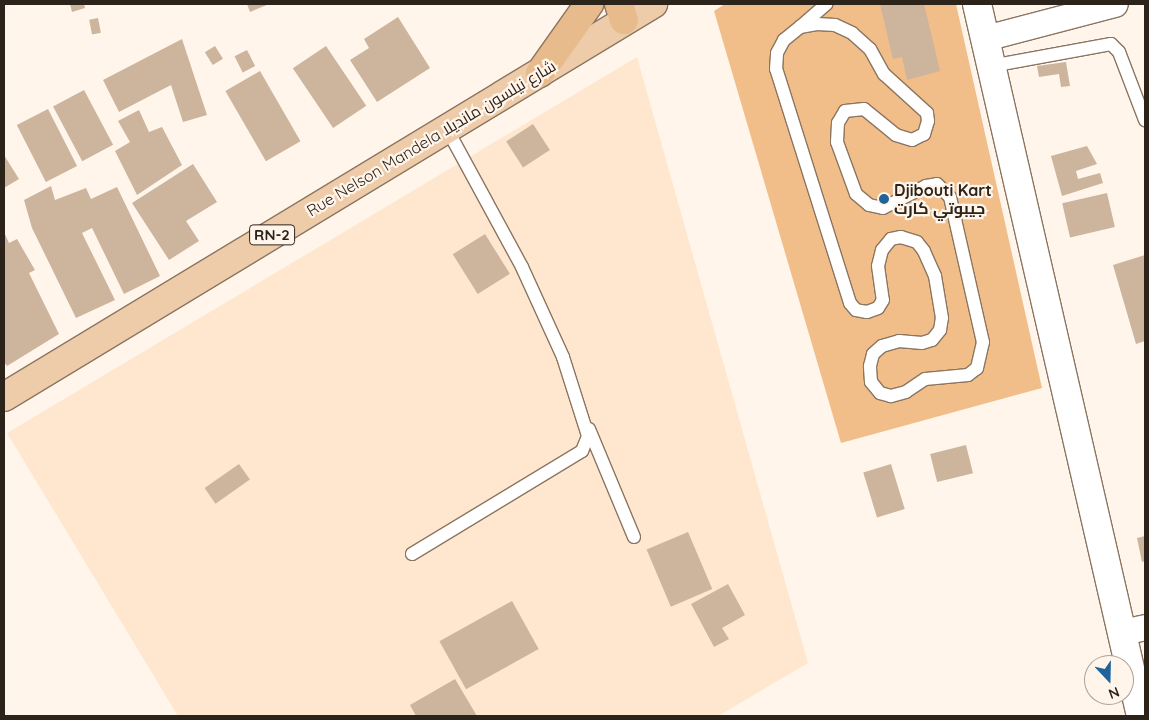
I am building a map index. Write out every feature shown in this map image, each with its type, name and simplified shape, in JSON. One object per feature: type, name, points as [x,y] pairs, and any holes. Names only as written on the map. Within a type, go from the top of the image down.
[{"type":"highway","points":[[540,73],[589,4]]},
{"type":"main road","name":"Rue Nelson Mandela شارع نيلسون مانديلا","points":[[4,397],[540,73],[622,12],[653,4]]},
{"type":"street","points":[[977,4],[1133,630],[1141,716]]},
{"type":"street","points":[[985,38],[1115,4]]},
{"type":"lane","points":[[800,27],[835,25],[852,33],[870,49],[884,74],[927,113],[928,121],[924,134],[912,140],[896,135],[864,109],[846,111],[838,123],[837,142],[856,194],[869,205],[883,208],[926,186],[937,184],[954,204],[983,342],[978,368],[968,374],[925,379],[906,392],[891,396],[880,393],[871,382],[870,366],[874,354],[882,346],[899,340],[922,342],[932,340],[940,330],[942,318],[935,276],[917,242],[901,237],[891,239],[882,250],[878,266],[883,300],[878,308],[866,312],[856,310],[850,303],[776,70],[777,53],[784,40],[826,4]]},
{"type":"lane","points":[[991,66],[1111,44],[1119,52],[1145,120]]},
{"type":"lane","points":[[447,129],[522,267],[563,357],[584,417],[634,537]]},
{"type":"lane","points":[[412,554],[582,451],[588,436],[584,417]]},
{"type":"shaded area","name":"Djibouti Kart جيبوتي كارت","points":[[725,4],[956,4],[1042,388],[841,443],[714,11]]},
{"type":"shaded area","points":[[637,57],[808,663],[718,716],[178,716],[7,433]]},
{"type":"building","points":[[70,4],[84,4],[85,8],[72,12]]},
{"type":"building","points":[[247,4],[269,4],[250,12]]},
{"type":"building","points":[[880,4],[924,4],[940,71],[907,80],[902,57],[893,59]]},
{"type":"building","points":[[398,17],[430,68],[377,102],[350,60],[369,48],[364,39]]},
{"type":"building","points":[[98,18],[101,33],[92,34],[89,20]]},
{"type":"building","points":[[182,39],[207,115],[183,122],[171,85],[119,112],[103,80]]},
{"type":"building","points":[[215,46],[223,59],[213,65],[205,52]]},
{"type":"building","points":[[326,46],[366,106],[333,128],[293,68]]},
{"type":"building","points":[[247,50],[255,66],[243,72],[235,56]]},
{"type":"building","points":[[1066,62],[1070,86],[1061,87],[1059,74],[1039,77],[1037,66]]},
{"type":"building","points":[[260,71],[300,141],[266,161],[225,91]]},
{"type":"building","points":[[84,90],[113,145],[82,161],[53,106]]},
{"type":"building","points":[[48,109],[77,166],[46,182],[17,125]]},
{"type":"building","points":[[139,110],[149,132],[162,127],[182,165],[137,195],[115,151],[130,142],[118,121]]},
{"type":"building","points":[[533,124],[550,150],[523,167],[506,141]]},
{"type":"building","points":[[1087,146],[1097,164],[1076,171],[1078,179],[1100,173],[1103,183],[1062,196],[1051,156]]},
{"type":"building","points":[[4,155],[19,179],[4,188]]},
{"type":"building","points":[[193,164],[217,202],[186,221],[199,241],[169,260],[132,203]]},
{"type":"building","points":[[51,186],[55,200],[86,188],[91,199],[117,187],[160,276],[124,294],[92,228],[82,233],[115,300],[76,318],[32,228],[24,200]]},
{"type":"building","points":[[1107,193],[1115,227],[1070,237],[1062,203]]},
{"type":"building","points":[[4,232],[9,243],[17,239],[35,270],[29,273],[59,334],[7,366],[4,362]]},
{"type":"building","points":[[485,234],[510,274],[478,294],[453,254]]},
{"type":"building","points":[[1145,255],[1145,341],[1136,344],[1113,265]]},
{"type":"building","points":[[966,445],[973,473],[937,482],[930,454]]},
{"type":"building","points":[[239,464],[250,480],[215,504],[205,488]]},
{"type":"building","points":[[891,464],[905,509],[877,517],[863,472]]},
{"type":"building","points":[[688,532],[712,589],[671,607],[647,550]]},
{"type":"building","points":[[1145,536],[1145,561],[1142,562],[1137,538]]},
{"type":"building","points":[[728,584],[745,615],[722,628],[729,639],[714,647],[691,604]]},
{"type":"building","points":[[512,601],[539,649],[466,689],[439,641]]},
{"type":"building","points":[[455,679],[477,716],[416,716],[410,705]]},
{"type":"place","name":"Djibouti Kart جيبوتي كارت","points":[[884,199]]}]
